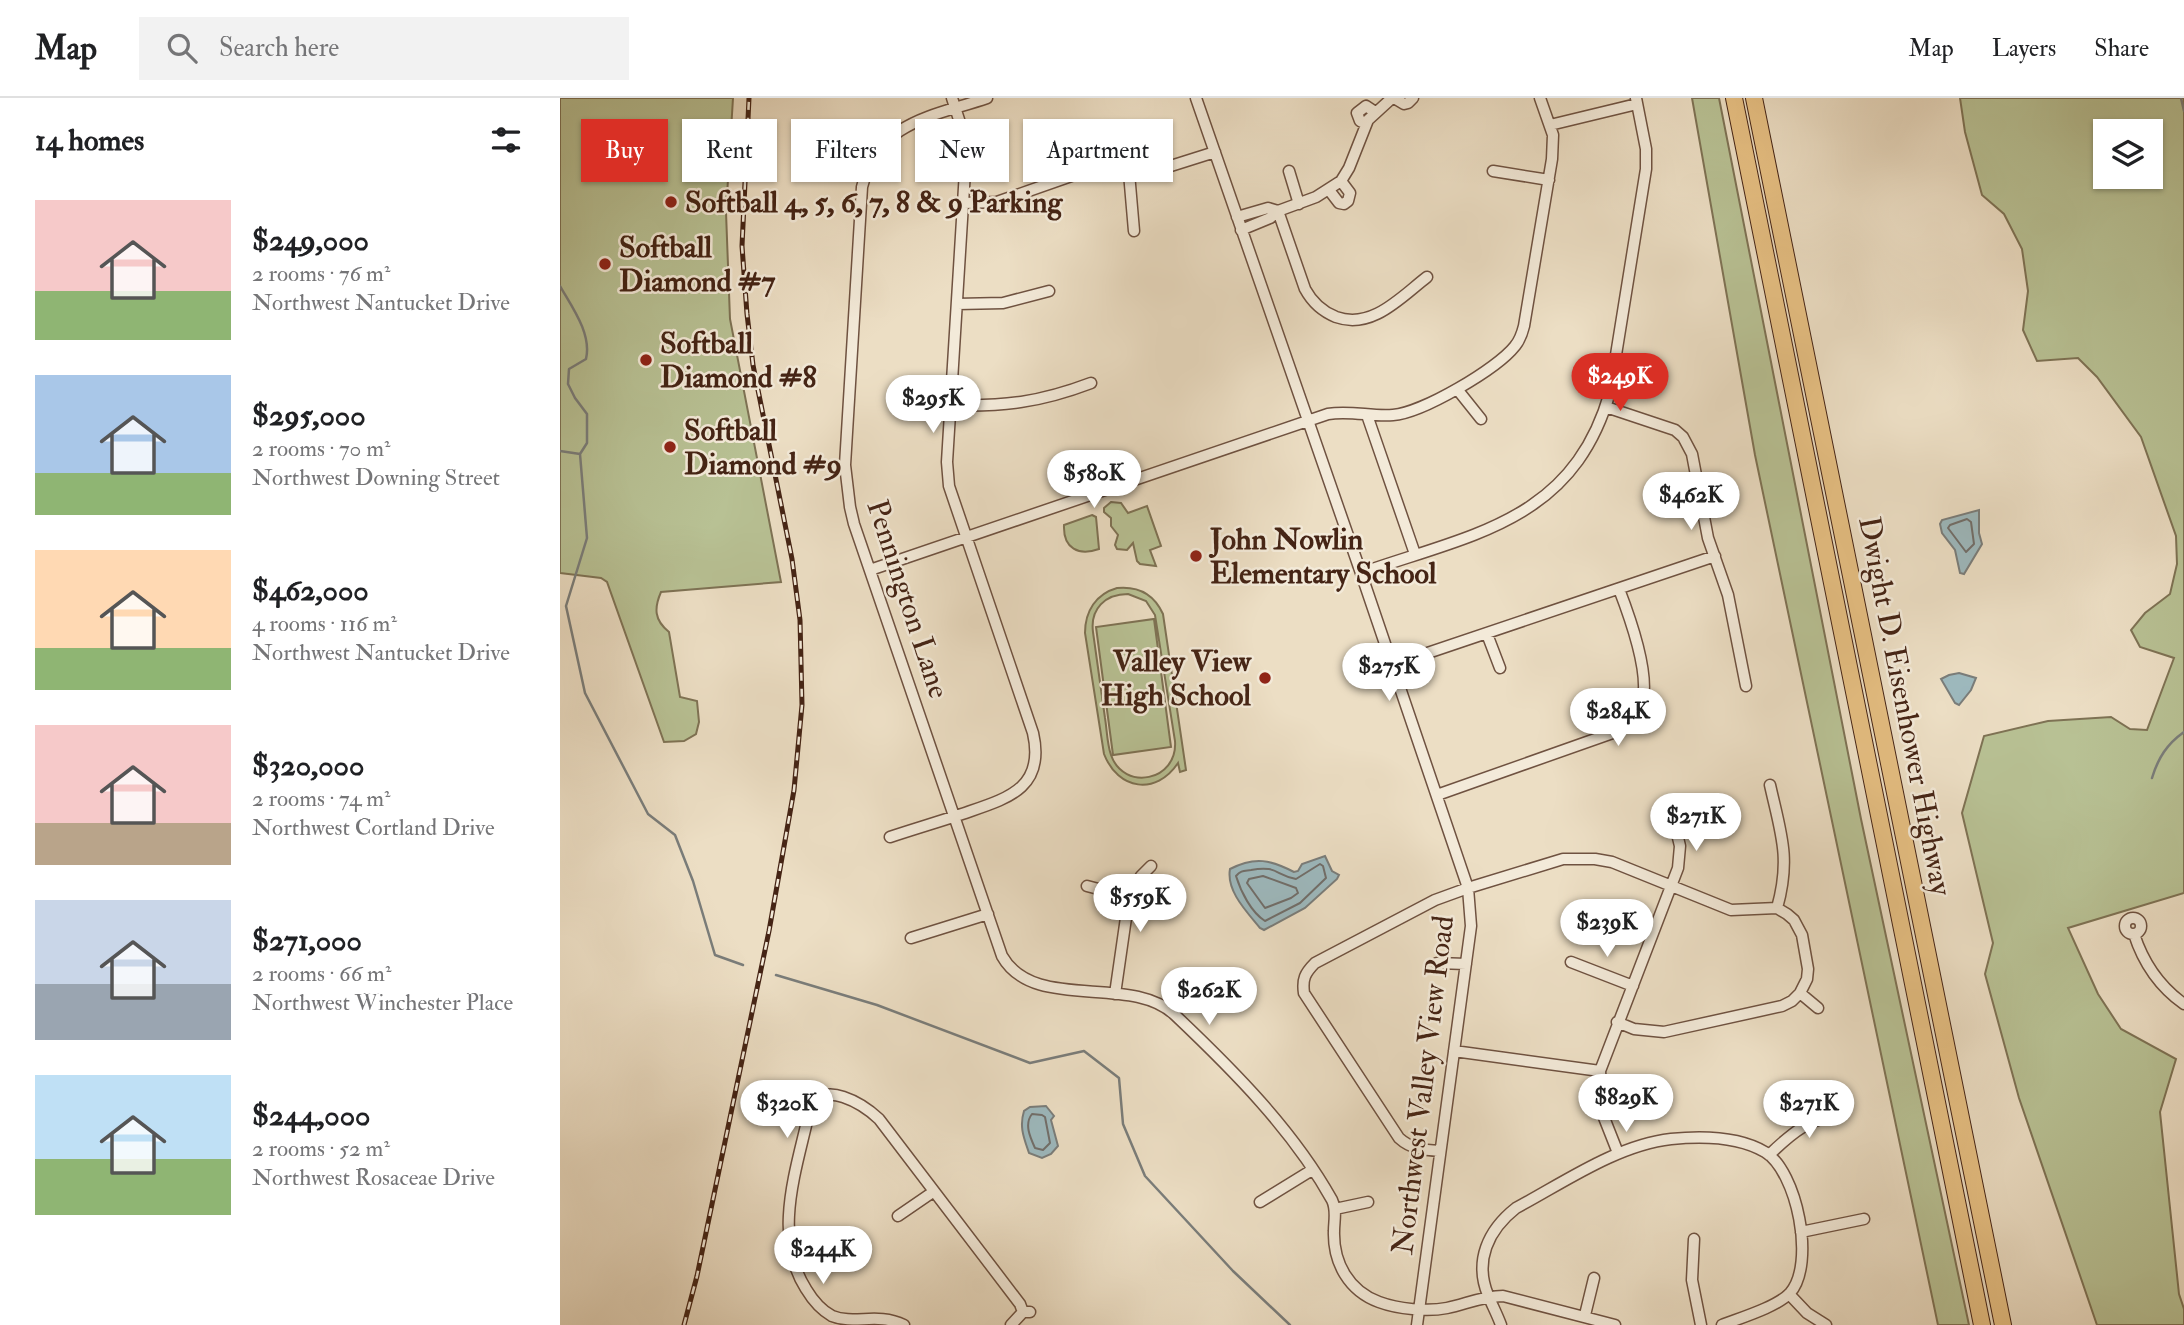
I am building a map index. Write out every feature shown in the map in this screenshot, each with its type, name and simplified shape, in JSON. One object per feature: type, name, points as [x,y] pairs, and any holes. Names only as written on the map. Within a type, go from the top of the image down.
[{"type":"highway","name":"Dwight D. Eisenhower Highway","points":[[1734,98],[1982,1325]]},
{"type":"highway","name":"Dwight D. Eisenhower Highway","points":[[1754,98],[2003,1325]]},
{"type":"street","name":"Pennington Lane","points":[[987,98],[954,103],[895,132],[875,154],[862,187],[845,464],[850,507],[1002,956],[1007,964],[1020,977],[1035,983],[1148,1000],[1173,1013],[1287,1132],[1335,1209]]},
{"type":"street","name":"Northwest Valley View Road","points":[[1196,98],[1468,888],[1471,926],[1417,1325]]},
{"type":"street","points":[[1241,230],[1329,190],[1341,181],[1349,168],[1366,124],[1375,112],[1393,98],[1404,104],[1413,98]]},
{"type":"street","points":[[870,570],[1336,412],[1392,416],[1404,414],[1426,406],[1457,389],[1506,355],[1521,336],[1549,180],[1553,145],[1550,125],[1540,98]]},
{"type":"street","points":[[1361,573],[1493,529],[1535,504],[1558,484],[1581,457],[1606,407],[1647,159],[1637,101],[1550,125]]},
{"type":"street","points":[[890,837],[1009,797],[1031,775],[1036,755],[1033,733],[953,500],[947,462],[964,203],[965,142],[954,103]]},
{"type":"street","points":[[1173,165],[1215,152]]},
{"type":"street","points":[[1289,171],[1299,204]]},
{"type":"street","points":[[1493,171],[1549,180]]},
{"type":"street","points":[[1329,190],[1339,203],[1348,201],[1350,193],[1341,181]]},
{"type":"street","points":[[964,203],[997,202],[1054,182]]},
{"type":"street","points":[[1130,182],[1134,231]]},
{"type":"street","points":[[1237,217],[1268,208],[1278,211]]},
{"type":"street","points":[[1278,211],[1305,289],[1311,300],[1329,314],[1354,320],[1381,313],[1427,277]]},
{"type":"street","points":[[957,304],[1003,303],[1049,291]]},
{"type":"street","points":[[950,405],[1002,406],[1055,396],[1091,383]]},
{"type":"street","points":[[1457,389],[1480,419]]},
{"type":"street","points":[[1606,407],[1675,430],[1683,437],[1692,454],[1708,538],[1728,596],[1746,686]]},
{"type":"street","points":[[1367,415],[1415,555]]},
{"type":"street","points":[[1392,665],[1715,556]]},
{"type":"street","points":[[1437,795],[1621,730],[1632,719],[1641,704],[1644,690],[1634,631],[1619,589]]},
{"type":"street","points":[[1487,634],[1500,668]]},
{"type":"street","points":[[1770,785],[1786,864],[1777,908]]},
{"type":"street","points":[[1618,1153],[1603,1115],[1600,1071],[1681,857],[1673,817]]},
{"type":"street","points":[[1440,1151],[1416,1149],[1399,1138],[1304,993],[1302,984],[1305,972],[1325,956],[1436,900],[1547,862],[1578,858],[1612,862],[1731,909],[1777,908],[1794,920],[1802,935],[1807,979],[1800,993],[1782,1006],[1664,1032],[1634,1029],[1617,1023]]},
{"type":"street","points":[[1115,995],[1129,897],[1141,876],[1151,866]]},
{"type":"street","points":[[1087,886],[1129,897]]},
{"type":"street","points":[[911,938],[988,914]]},
{"type":"street","points":[[2134,934],[2154,974],[2169,993],[2184,1004]]},
{"type":"street","points":[[1571,962],[1633,986]]},
{"type":"street","points":[[1437,963],[1466,964]]},
{"type":"street","points":[[1800,993],[1818,1008]]},
{"type":"street","points":[[1454,1051],[1600,1071]]},
{"type":"street","points":[[904,1325],[886,1318],[842,1320],[820,1308],[809,1295],[794,1267],[790,1252],[788,1219],[811,1098],[832,1095],[858,1103],[870,1110],[1026,1312],[1011,1325]]},
{"type":"street","points":[[1769,1155],[1799,1128],[1827,1116],[1843,1113]]},
{"type":"street","points":[[1501,1325],[1488,1296],[1482,1264],[1486,1245],[1503,1218],[1618,1153],[1668,1139],[1708,1138],[1754,1146],[1769,1155],[1786,1175],[1801,1232],[1801,1272],[1789,1294],[1776,1303],[1722,1325]]},
{"type":"street","points":[[1260,1202],[1312,1170]]},
{"type":"street","points":[[898,1216],[933,1192]]},
{"type":"street","points":[[1368,1202],[1335,1209],[1335,1248],[1343,1274],[1360,1292],[1381,1303],[1419,1309],[1444,1309],[1488,1296],[1503,1296],[1585,1315],[1615,1325]]},
{"type":"street","points":[[1801,1232],[1864,1219]]},
{"type":"street","points":[[1693,1239],[1692,1280],[1701,1325]]},
{"type":"street","points":[[1585,1315],[1594,1278]]},
{"type":"street","points":[[1789,1294],[1807,1313],[1826,1325]]},
{"type":"green space","points":[[560,98],[733,98],[732,119],[682,119],[682,182],[728,182],[726,212],[730,319],[781,582],[661,592],[657,614],[660,623],[669,632],[680,697],[697,701],[699,722],[696,734],[684,741],[664,742],[607,582],[601,578],[560,573]]},
{"type":"green space","points":[[1692,98],[1719,98],[1861,819],[1969,1325],[1938,1325],[1755,455]]},
{"type":"green space","points":[[1960,98],[2184,98],[2184,893],[2068,928],[2098,994],[2121,1029],[2176,1059],[2160,1112],[2184,1325],[2097,1325],[2019,1098],[1985,974],[1993,943],[1962,813],[1984,736],[2048,721],[2111,717],[2130,729],[2147,730],[2174,658],[2140,647],[2131,630],[2145,613],[2170,594],[2177,564],[2176,536],[2141,437],[2097,377],[2078,358],[2037,361],[2023,330],[2028,291],[2022,249],[2004,214],[1982,195],[1965,132]]},
{"type":"green space","points":[[1111,502],[1121,503],[1128,513],[1147,506],[1161,546],[1150,550],[1156,566],[1140,564],[1137,561],[1133,543],[1127,550],[1117,549],[1115,545],[1118,535],[1111,526],[1111,518],[1104,512],[1104,508]]},
{"type":"green space","points":[[1092,515],[1096,517],[1099,549],[1085,552],[1074,549],[1066,540],[1064,525]]},
{"type":"green space","points":[[1117,588],[1138,590],[1150,596],[1163,614],[1186,770],[1180,772],[1178,763],[1169,774],[1149,784],[1138,784],[1118,775],[1104,754],[1085,633],[1093,604]],"holes":[[[1128,594],[1146,601],[1155,615],[1175,741],[1174,755],[1168,765],[1159,773],[1138,777],[1127,774],[1118,767],[1111,755],[1093,624],[1101,604],[1112,597]]]},
{"type":"green space","points":[[1154,619],[1171,747],[1113,755],[1096,627]]},
{"type":"water","points":[[1979,510],[1982,544],[1964,574],[1960,573],[1955,550],[1942,533],[1940,524],[1942,520]]},
{"type":"water","points":[[1959,673],[1976,678],[1971,690],[1959,705],[1955,703],[1941,679]]},
{"type":"water","points":[[1325,856],[1332,871],[1339,875],[1337,879],[1305,908],[1264,930],[1244,908],[1231,885],[1230,869],[1247,862],[1270,862],[1294,872],[1298,871],[1302,864]]},
{"type":"water","points":[[1046,1106],[1054,1116],[1051,1120],[1058,1146],[1051,1154],[1042,1158],[1029,1153],[1022,1122],[1024,1111],[1030,1107]]},
{"type":"waterway","points":[[2181,98],[2184,111]]},
{"type":"waterway","points":[[560,286],[584,330],[587,350],[586,359],[569,369],[568,384],[587,414],[587,443],[580,454],[560,451]]},
{"type":"waterway","points":[[580,454],[587,538],[566,606],[585,693],[648,814],[675,835],[693,881],[715,955],[743,965]]},
{"type":"waterway","points":[[2152,778],[2164,752],[2184,732]]},
{"type":"waterway","points":[[776,975],[877,1005],[1030,1063],[1084,1051],[1119,1078],[1123,1124],[1145,1176],[1233,1271],[1290,1325]]},
{"type":"railway","points":[[684,1325],[697,1276],[769,931],[794,790],[802,705],[800,620],[792,559],[753,365],[747,314],[742,246],[749,98]]},
{"type":"place","name":"Softball 4, 5, 6, 7, 8 & 9 Parking","points":[[671,202]]},
{"type":"place","name":"Softball Diamond #7","points":[[605,264]]},
{"type":"place","name":"Softball Diamond #8","points":[[646,360]]},
{"type":"place","name":"Softball Diamond #9","points":[[670,447]]},
{"type":"place","name":"John Nowlin Elementary School","points":[[1196,556]]},
{"type":"place","name":"Valley View High School","points":[[1265,678]]}]
